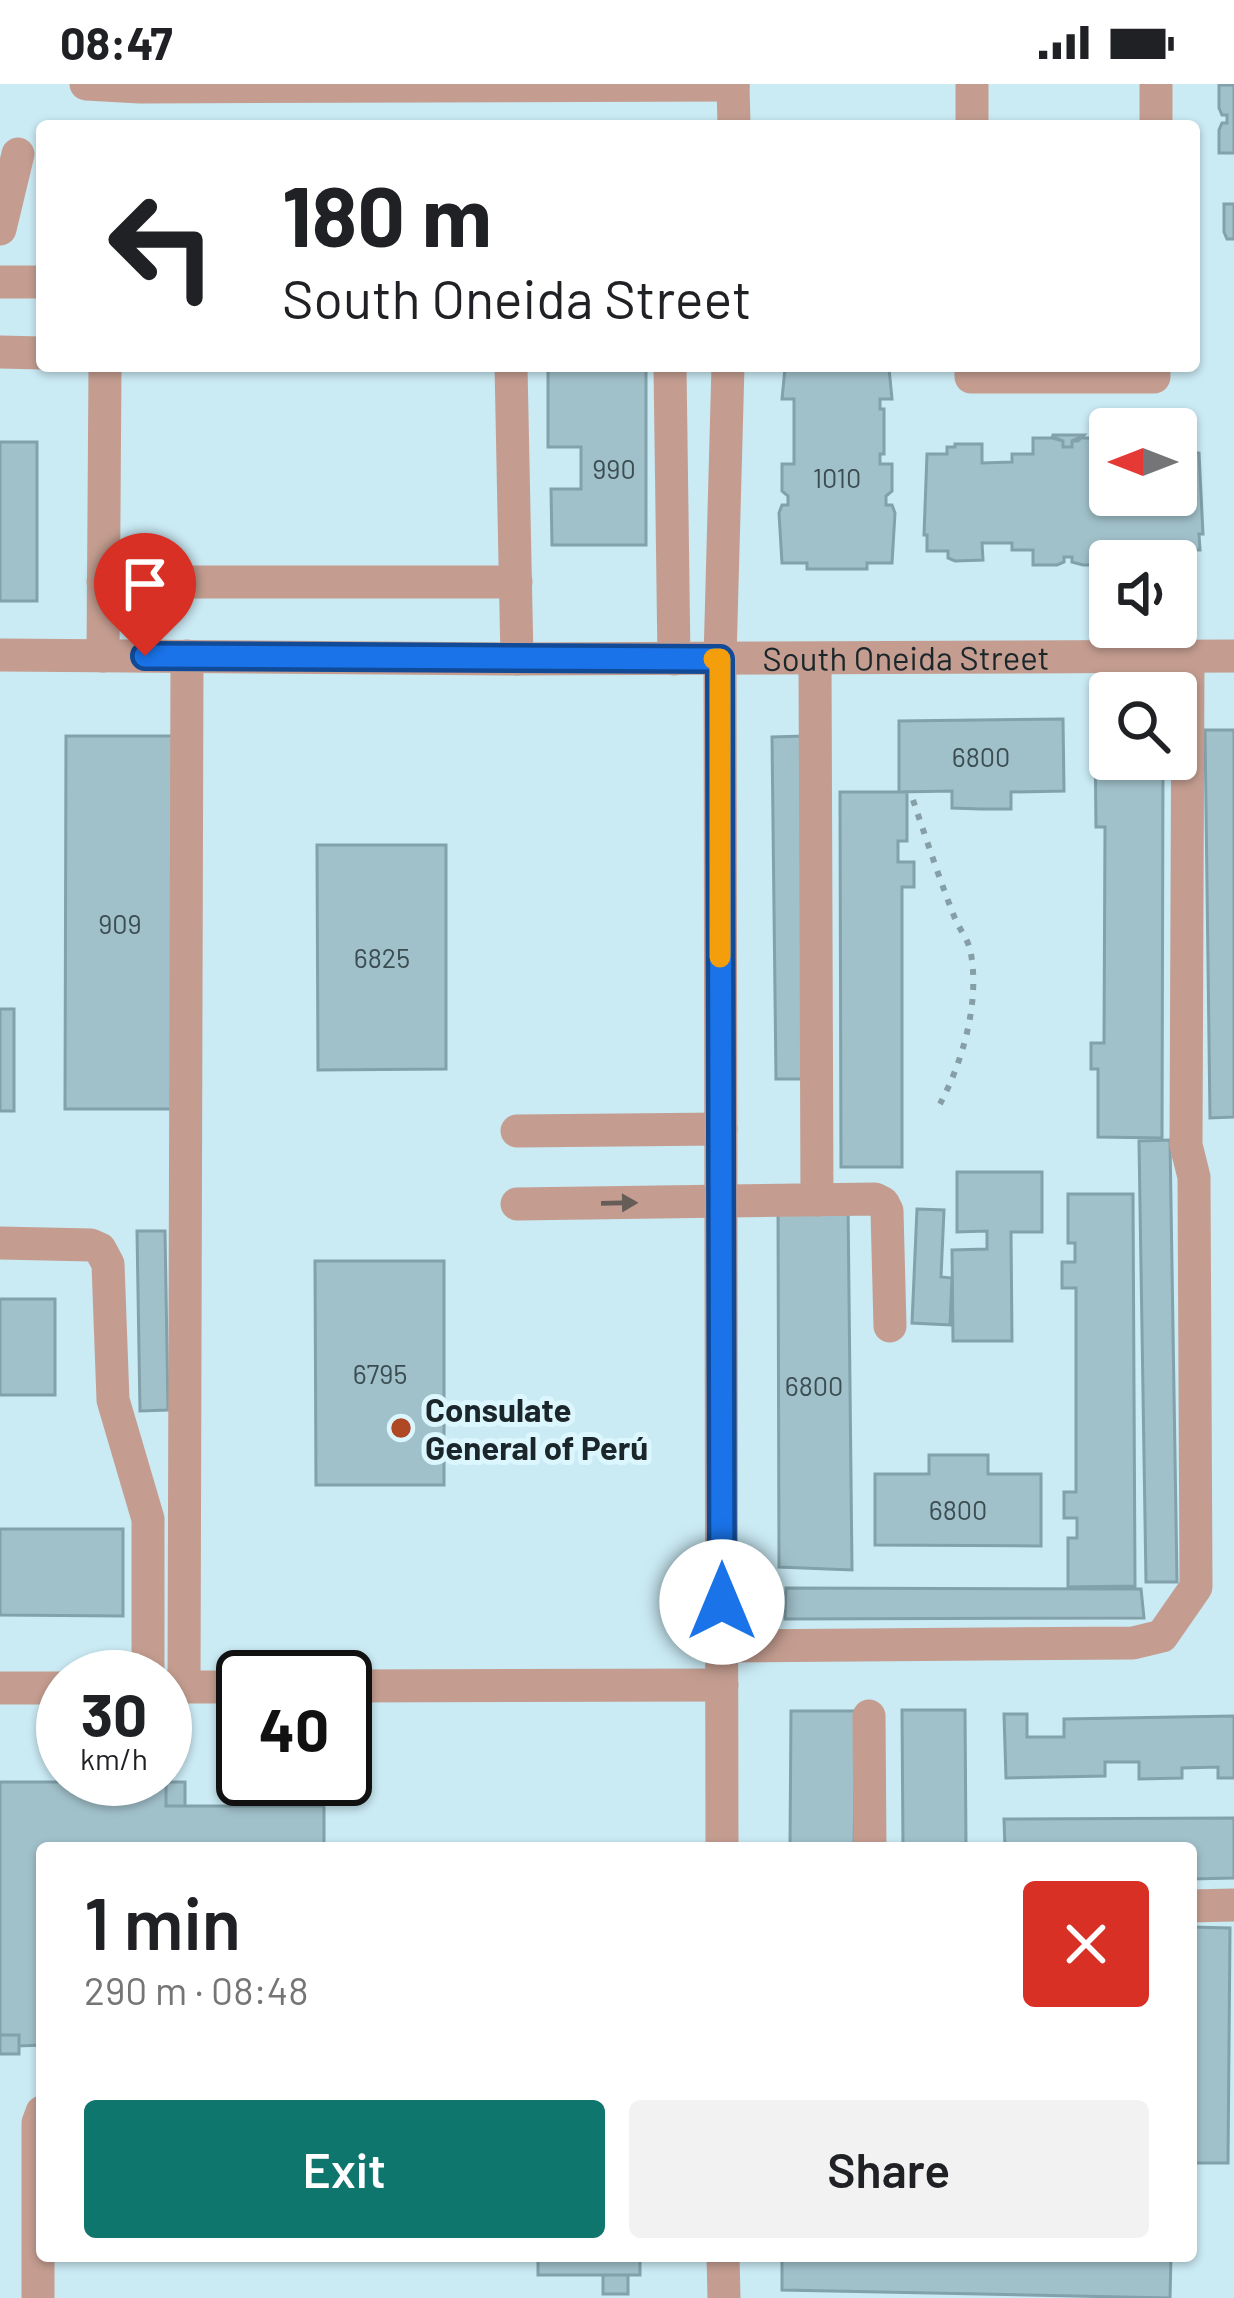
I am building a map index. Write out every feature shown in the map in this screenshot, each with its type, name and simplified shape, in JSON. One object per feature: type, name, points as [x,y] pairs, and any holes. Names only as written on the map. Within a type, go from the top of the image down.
[{"type":"street","points":[[86,84],[734,84],[734,120]]},
{"type":"street","points":[[972,84],[972,120]]},
{"type":"street","points":[[1156,84],[1156,120]]},
{"type":"street","points":[[0,229],[20,153]]},
{"type":"street","points":[[0,282],[36,282]]},
{"type":"street","points":[[0,352],[36,353]]},
{"type":"street","points":[[103,656],[105,372]]},
{"type":"street","points":[[511,372],[518,659]]},
{"type":"street","points":[[670,372],[674,659]]},
{"type":"street","points":[[722,1842],[720,659],[728,372]]},
{"type":"street","points":[[971,372],[971,376],[1154,377],[1154,372]]},
{"type":"street","points":[[103,582],[516,582]]},
{"type":"street","name":"South Oneida Street","points":[[0,655],[1234,656]]},
{"type":"street","points":[[175,1650],[187,656]]},
{"type":"street","points":[[722,1646],[1132,1643],[1162,1636],[1196,1587],[1194,1177],[1186,1145],[1188,656]]},
{"type":"street","points":[[815,659],[817,1200]]},
{"type":"street","points":[[517,1131],[721,1130]]},
{"type":"street","points":[[517,1204],[874,1199],[887,1211],[890,1326]]},
{"type":"street","points":[[0,1243],[91,1245],[100,1249],[109,1264],[111,1389],[148,1519],[148,1650]]},
{"type":"street","points":[[372,1686],[722,1685]]},
{"type":"street","points":[[0,1688],[36,1688]]},
{"type":"street","points":[[869,1716],[870,1842]]},
{"type":"street","points":[[1197,1906],[1234,1905]]},
{"type":"street","points":[[38,2262],[38,2298]]},
{"type":"street","points":[[723,2262],[724,2298]]},
{"type":"path","points":[[913,800],[955,919],[970,947],[973,991],[955,1075],[940,1104]]},
{"type":"building","points":[[1219,85],[1234,85],[1234,153],[1219,153],[1219,130],[1227,123],[1227,115],[1219,108]]},
{"type":"building","points":[[1224,204],[1234,204],[1234,239],[1227,239],[1224,232]]},
{"type":"building","points":[[548,372],[646,372],[646,545],[552,545],[551,489],[581,489],[581,447],[548,447]]},
{"type":"building","points":[[785,372],[889,372],[892,399],[880,399],[884,454],[880,454],[880,464],[892,464],[892,491],[886,505],[892,505],[895,513],[892,563],[867,563],[867,569],[807,569],[807,563],[782,563],[779,513],[782,505],[788,505],[788,496],[782,491],[782,464],[794,464],[794,399],[782,399]]},
{"type":"building","points":[[1053,435],[1084,435],[1072,441],[1072,447],[1063,447],[1063,441]]},
{"type":"building","points":[[1033,438],[1056,438],[1063,441],[1063,447],[1072,447],[1072,441],[1089,438],[1089,516],[1197,516],[1199,453],[1200,550],[1197,540],[1089,540],[1089,565],[1064,557],[1057,565],[1033,565],[1033,550],[1012,550],[1012,543],[982,543],[983,560],[955,561],[948,558],[948,551],[927,551],[927,454],[947,454],[947,447],[955,444],[982,444],[982,463],[1012,462],[1012,454],[1033,454]]},
{"type":"building","points":[[0,442],[37,442],[37,601],[0,601]]},
{"type":"building","points":[[1063,719],[1064,791],[1011,792],[1011,809],[952,808],[952,791],[899,792],[899,721]]},
{"type":"building","points":[[1205,730],[1234,730],[1234,1117],[1210,1118]]},
{"type":"building","points":[[66,736],[175,736],[174,1109],[65,1109]]},
{"type":"building","points":[[805,736],[808,1079],[776,1079],[772,737]]},
{"type":"building","points":[[1095,780],[1163,780],[1162,1138],[1098,1137],[1098,1069],[1091,1069],[1091,1043],[1104,1043],[1105,827],[1096,827]]},
{"type":"building","points":[[840,792],[907,792],[907,841],[898,841],[898,862],[914,862],[914,887],[902,887],[902,1167],[841,1167]]},
{"type":"building","points":[[317,845],[446,845],[446,1069],[318,1070]]},
{"type":"building","points":[[0,1009],[14,1009],[14,1111],[0,1111]]},
{"type":"building","points":[[1170,1140],[1177,1582],[1146,1582],[1139,1141]]},
{"type":"building","points":[[957,1172],[1042,1172],[1042,1232],[1011,1232],[1012,1341],[953,1341],[952,1250],[987,1249],[987,1231],[957,1232]]},
{"type":"building","points":[[1068,1194],[1133,1194],[1135,1586],[1068,1587],[1068,1538],[1077,1538],[1077,1518],[1064,1518],[1064,1492],[1076,1492],[1076,1288],[1062,1288],[1062,1262],[1075,1262],[1075,1243],[1068,1243]]},
{"type":"building","points":[[778,1203],[848,1203],[852,1570],[779,1567]]},
{"type":"building","points":[[917,1209],[944,1210],[941,1277],[952,1278],[950,1325],[912,1323]]},
{"type":"building","points":[[137,1231],[165,1231],[168,1410],[140,1411]]},
{"type":"building","points":[[315,1261],[444,1261],[444,1485],[316,1485]]},
{"type":"building","points":[[0,1299],[55,1299],[55,1395],[0,1395]]},
{"type":"building","points":[[929,1455],[988,1455],[988,1474],[1041,1474],[1041,1546],[875,1545],[875,1474],[929,1474]]},
{"type":"building","points":[[0,1529],[123,1529],[123,1616],[0,1615]]},
{"type":"building","points":[[786,1588],[1141,1589],[1144,1618],[785,1619]]},
{"type":"building","points":[[902,1710],[965,1710],[966,1842],[903,1842]]},
{"type":"building","points":[[791,1711],[856,1711],[854,1842],[790,1842]]},
{"type":"building","points":[[1004,1714],[1027,1714],[1027,1737],[1064,1737],[1064,1719],[1234,1716],[1234,1778],[1218,1778],[1218,1767],[1182,1768],[1182,1778],[1139,1779],[1139,1762],[1105,1762],[1105,1776],[1006,1778]]},
{"type":"building","points":[[0,1782],[36,1782],[36,1806],[324,1806],[324,1842],[36,1842],[36,2045],[19,2046],[19,2035],[0,2035]]},
{"type":"building","points":[[1234,1818],[1234,1878],[1197,1879],[1197,1842],[1005,1842],[1004,1819]]},
{"type":"building","points":[[1197,1927],[1230,1928],[1228,2163],[1197,2163]]},
{"type":"building","points":[[0,2035],[19,2035],[19,2054],[0,2054]]},
{"type":"building","points":[[538,2262],[640,2262],[640,2275],[538,2275]]},
{"type":"building","points":[[782,2262],[1171,2262],[1170,2298],[782,2290]]},
{"type":"building","points":[[603,2275],[628,2275],[628,2294],[603,2294]]},
{"type":"slow traffic","points":[[714,659],[720,659],[720,957]]},
{"type":"place","name":"Consulate General of Perú","points":[[401,1428]]},
{"type":"route","points":[[145,656],[720,659],[722,1602]]}]
